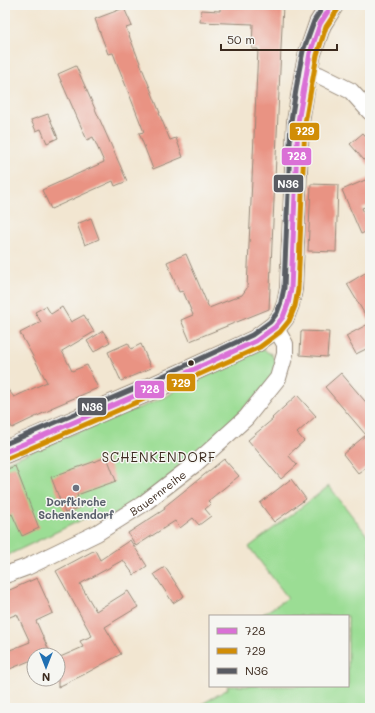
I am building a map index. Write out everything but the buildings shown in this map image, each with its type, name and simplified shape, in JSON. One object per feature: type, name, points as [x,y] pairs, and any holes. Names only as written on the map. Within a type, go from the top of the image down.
[{"type":"main road","points":[[5,452],[92,415],[256,341],[275,328],[283,317],[288,304],[290,289],[298,122],[306,72],[320,24],[332,5]]},
{"type":"street","points":[[306,72],[319,75],[351,91],[370,112]]},
{"type":"street","name":"Bauernreihe","points":[[5,575],[27,567],[97,532],[143,504],[195,464],[246,418],[278,378],[285,354],[284,344],[275,328]]},
{"type":"green space","points":[[262,349],[271,354],[277,365],[274,378],[192,459],[140,500],[108,518],[94,514],[6,556],[7,568],[5,568],[5,463],[115,416],[142,407],[169,395],[181,386]]},
{"type":"green space","points":[[329,486],[370,539],[370,708],[195,708],[228,689],[227,687],[349,687],[349,615],[262,615],[288,598],[249,547]]},
{"type":"transit line","name":"N36","points":[[5,444],[152,381],[252,335],[270,322],[277,313],[284,288],[291,121],[303,51],[314,21],[324,5]]},
{"type":"transit line","name":"728","points":[[5,452],[155,387],[256,341],[275,327],[283,317],[288,304],[291,289],[298,122],[310,53],[320,24],[332,5]]},
{"type":"transit line","name":"729","points":[[8,458],[260,347],[280,332],[289,321],[295,306],[298,290],[305,123],[317,55],[326,27],[338,9]]},
{"type":"place","name":"Dorfkirche Schenkendorf","points":[[76,488]]},
{"type":"district","name":"SCHENKENDORF","points":[[159,456]]}]
